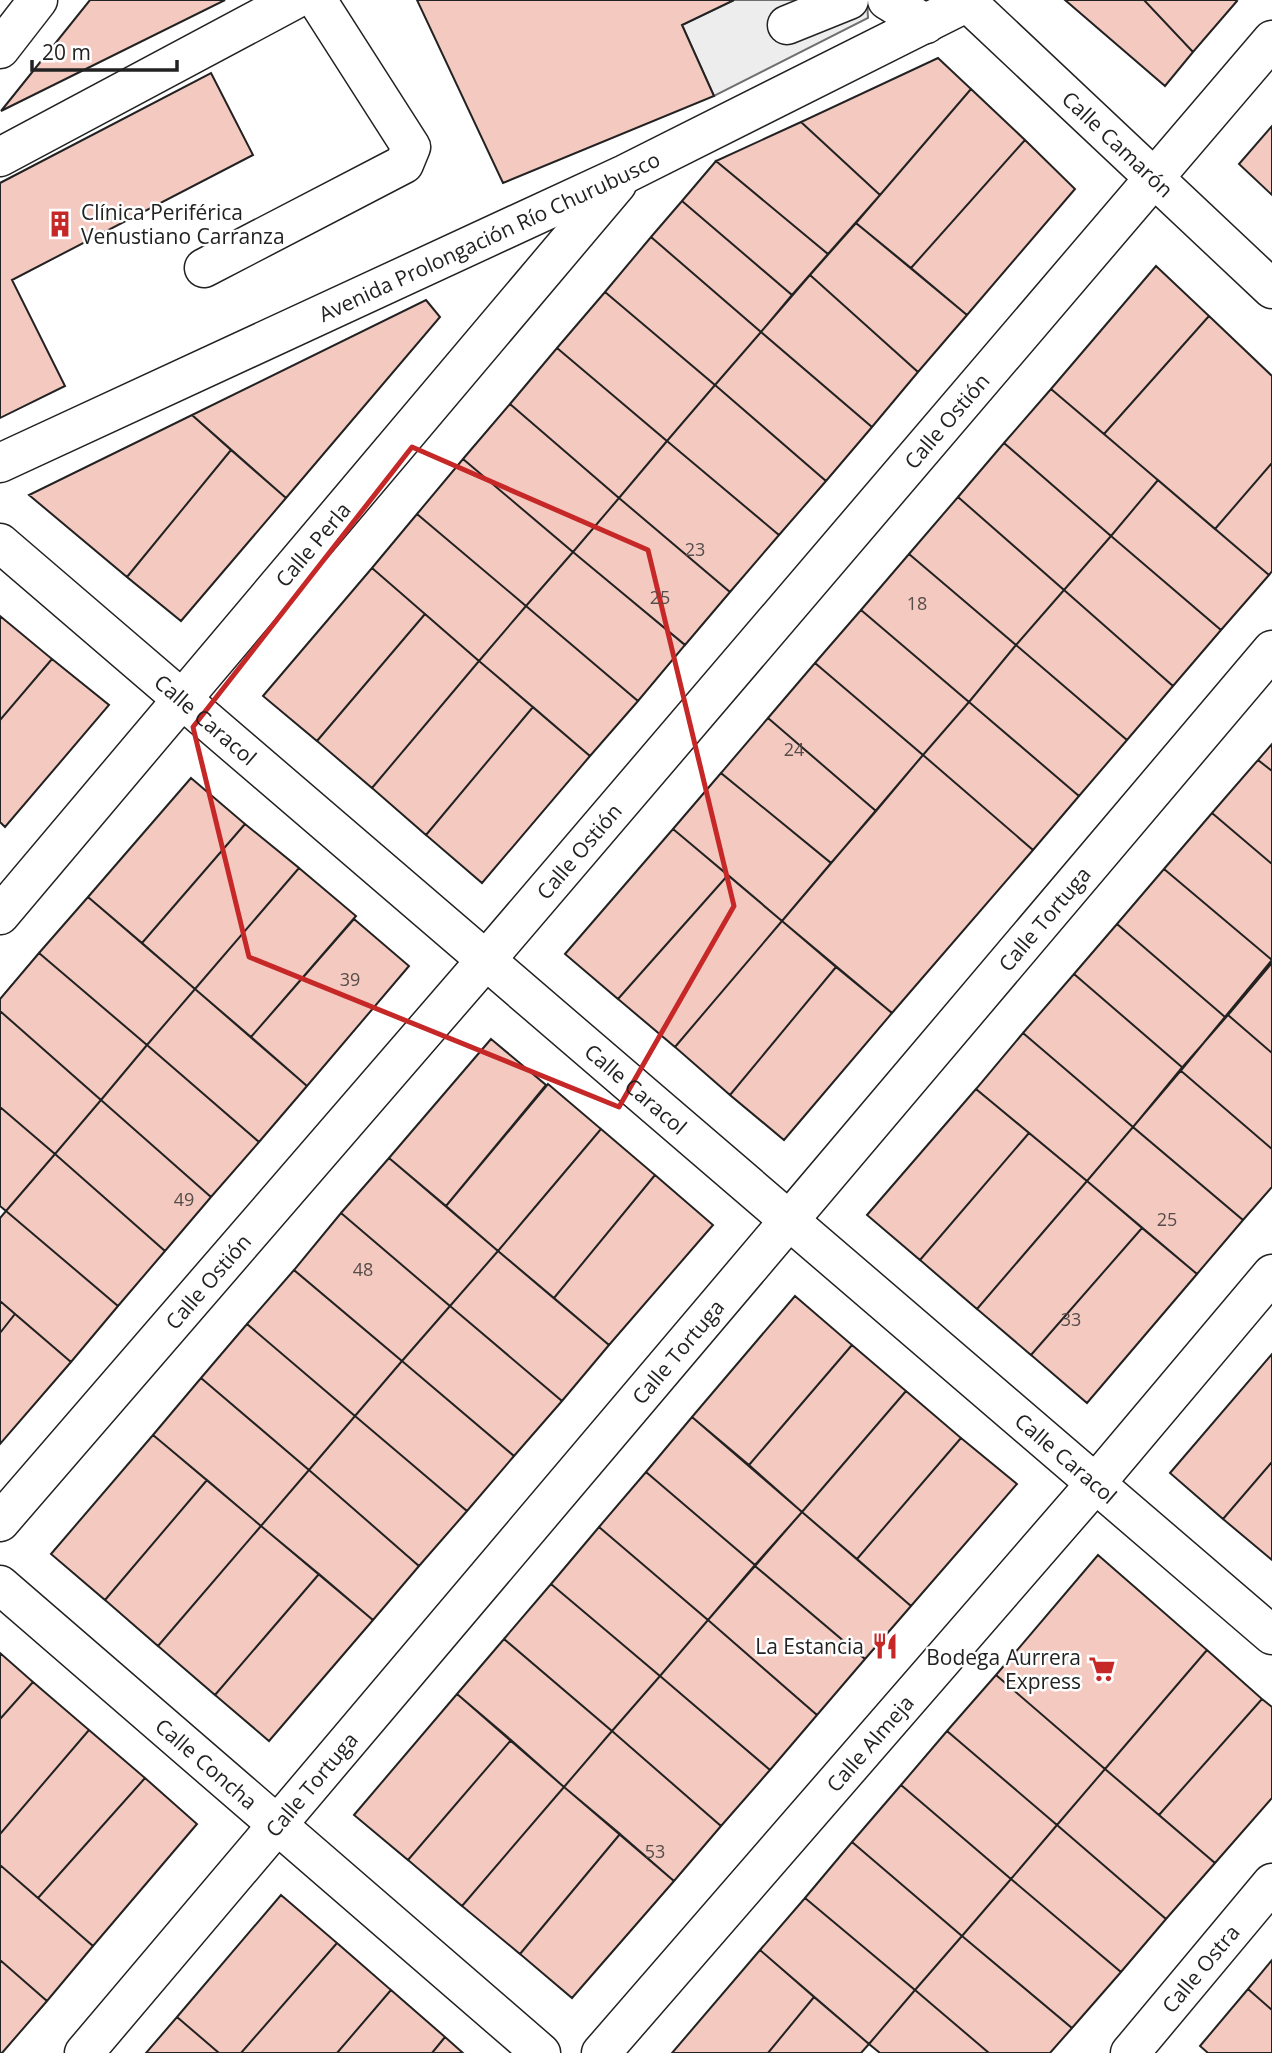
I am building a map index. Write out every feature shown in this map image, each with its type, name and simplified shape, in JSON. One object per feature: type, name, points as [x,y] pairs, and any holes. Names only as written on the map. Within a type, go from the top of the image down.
[{"type":"street","points":[[0,49],[38,0]]},
{"type":"street","points":[[0,157],[294,0]]},
{"type":"street","points":[[204,268],[404,164],[411,147],[317,0]]},
{"type":"street","points":[[787,25],[849,0]]},
{"type":"street","points":[[887,0],[926,24]]},
{"type":"street","name":"Avenida Prolongación Río Churubusco","points":[[0,463],[625,174],[968,1]]},
{"type":"street","name":"Calle Camarón","points":[[968,1],[1272,289]]},
{"type":"street","name":"Calle Ostión","points":[[0,1522],[486,960],[1153,176],[1272,40]]},
{"type":"street","name":"Calle Perla","points":[[0,915],[625,174]]},
{"type":"street","name":"Calle Caracol","points":[[0,543],[1272,1635]]},
{"type":"street","name":"Calle Tortuga","points":[[84,2053],[1272,650]]},
{"type":"street","name":"Calle Almeja","points":[[601,2053],[1095,1484],[1272,1275]]},
{"type":"street","name":"Calle Concha","points":[[0,1585],[541,2053]]},
{"type":"street","name":"Calle Ostra","points":[[1130,2053],[1272,1883]]},
{"type":"highlighted area","points":[[412,447],[648,550],[734,906],[619,1107],[249,957],[193,727]]},
{"type":"shaded area","points":[[734,0],[867,0],[868,18],[714,96],[682,25]]},
{"type":"building","points":[[90,0],[225,0],[1,111]]},
{"type":"building","points":[[417,0],[734,0],[682,25],[714,96],[503,183]]},
{"type":"building","points":[[1065,0],[1144,0],[1193,52],[1165,86]]},
{"type":"building","points":[[1144,0],[1235,0],[1237,1],[1193,52]]},
{"type":"building","points":[[938,58],[971,89],[880,195],[801,122]]},
{"type":"building","name":"Clínica Periférica Venustiano Carranza","points":[[211,73],[253,155],[12,280],[65,386],[0,418],[0,183]]},
{"type":"building","points":[[971,89],[1025,140],[911,268],[856,223]]},
{"type":"building","points":[[801,122],[880,195],[828,254],[716,161]]},
{"type":"building","points":[[1272,126],[1272,195],[1239,164]]},
{"type":"building","points":[[1025,140],[1075,189],[967,315],[911,268]]},
{"type":"building","points":[[716,161],[828,254],[792,295],[682,201]]},
{"type":"building","points":[[682,201],[792,295],[761,332],[651,237]]},
{"type":"building","points":[[856,223],[967,315],[918,372],[810,275]]},
{"type":"building","points":[[651,237],[761,332],[715,385],[605,292]]},
{"type":"building","points":[[1156,266],[1209,316],[1104,434],[1051,389]]},
{"type":"building","points":[[810,275],[918,372],[872,427],[761,332]]},
{"type":"building","points":[[605,292],[715,385],[667,441],[557,348]]},
{"type":"building","points":[[426,300],[440,317],[286,498],[192,415]]},
{"type":"building","points":[[1209,316],[1272,376],[1272,463],[1215,529],[1104,434]]},
{"type":"building","points":[[761,332],[872,427],[826,481],[715,385]]},
{"type":"building","points":[[557,348],[667,441],[619,498],[510,404]]},
{"type":"building","points":[[715,385],[826,481],[779,535],[667,441]]},
{"type":"building","points":[[1051,389],[1158,480],[1111,536],[1004,443]]},
{"type":"building","points":[[510,404],[619,498],[573,552],[463,459]]},
{"type":"building","points":[[192,415],[231,450],[127,577],[29,495]]},
{"type":"building","points":[[667,441],[779,535],[730,592],[619,498]]},
{"type":"building","points":[[1004,443],[1111,536],[1064,590],[958,497]]},
{"type":"building","points":[[231,450],[286,498],[181,621],[127,577]]},
{"type":"building","points":[[463,459],[573,552],[526,606],[417,514]]},
{"type":"building","points":[[1272,463],[1272,571],[1269,575],[1215,529]]},
{"type":"building","points":[[1158,480],[1269,575],[1221,630],[1111,536]]},
{"type":"building","points":[[958,497],[1064,590],[1016,645],[909,554]]},
{"type":"building","points":[[619,498],[730,592],[685,645],[573,552]]},
{"type":"building","points":[[417,514],[526,606],[479,661],[372,568]]},
{"type":"building","points":[[1111,536],[1221,630],[1173,686],[1064,590]]},
{"type":"building","points":[[573,552],[685,645],[638,701],[526,606]]},
{"type":"building","points":[[909,554],[1016,645],[969,702],[861,610]]},
{"type":"building","points":[[372,568],[425,614],[317,741],[263,696]]},
{"type":"building","points":[[1064,590],[1173,686],[1127,740],[1016,645]]},
{"type":"building","points":[[526,606],[638,701],[590,756],[479,661]]},
{"type":"building","points":[[861,610],[969,702],[923,755],[815,663]]},
{"type":"building","points":[[425,614],[479,661],[372,788],[317,741]]},
{"type":"building","points":[[0,616],[52,659],[0,720]]},
{"type":"building","points":[[1016,645],[1127,740],[1079,796],[969,702]]},
{"type":"building","points":[[52,659],[109,705],[5,827],[0,822],[0,720]]},
{"type":"building","points":[[479,661],[533,707],[426,835],[372,788]]},
{"type":"building","points":[[815,663],[923,755],[876,811],[768,718]]},
{"type":"building","points":[[969,702],[1079,796],[1033,850],[923,755]]},
{"type":"building","points":[[533,707],[590,756],[482,883],[426,835]]},
{"type":"building","points":[[768,718],[876,811],[831,863],[721,773]]},
{"type":"building","points":[[1272,744],[1272,771],[1258,760]]},
{"type":"building","points":[[923,755],[1033,850],[892,1013],[782,921]]},
{"type":"building","points":[[1258,760],[1272,771],[1272,864],[1212,813]]},
{"type":"building","points":[[721,773],[831,863],[782,921],[673,829]]},
{"type":"building","points":[[191,778],[245,824],[142,943],[88,897]]},
{"type":"building","points":[[1212,813],[1272,864],[1272,960],[1164,869]]},
{"type":"building","points":[[245,824],[299,868],[195,989],[142,943]]},
{"type":"building","points":[[673,829],[728,875],[618,999],[565,954]]},
{"type":"building","points":[[299,868],[356,916],[251,1037],[195,989]]},
{"type":"building","points":[[1164,869],[1272,960],[1225,1017],[1117,924]]},
{"type":"building","points":[[728,875],[782,921],[675,1047],[618,999]]},
{"type":"building","points":[[88,897],[195,989],[147,1045],[39,953]]},
{"type":"building","points":[[354,919],[409,966],[307,1086],[251,1037]]},
{"type":"building","points":[[782,921],[836,967],[730,1095],[675,1047]]},
{"type":"building","points":[[1117,924],[1225,1017],[1183,1068],[1074,974]]},
{"type":"building","points":[[39,953],[147,1045],[101,1100],[0,1011],[0,999]]},
{"type":"building","points":[[1272,963],[1272,1053],[1228,1015]]},
{"type":"building","points":[[836,967],[892,1013],[784,1140],[730,1095]]},
{"type":"building","points":[[1074,974],[1183,1068],[1133,1127],[1023,1033]]},
{"type":"building","points":[[195,989],[307,1086],[259,1142],[147,1045]]},
{"type":"building","points":[[0,1011],[101,1100],[55,1154],[0,1107]]},
{"type":"building","points":[[1228,1015],[1272,1053],[1272,1149],[1180,1070]]},
{"type":"building","points":[[1023,1033],[1133,1127],[1087,1181],[976,1089]]},
{"type":"building","points":[[491,1039],[546,1085],[446,1206],[389,1158]]},
{"type":"building","points":[[147,1045],[259,1142],[211,1197],[101,1100]]},
{"type":"building","points":[[1180,1070],[1272,1149],[1272,1187],[1243,1220],[1133,1127]]},
{"type":"building","points":[[548,1084],[601,1129],[498,1251],[446,1206]]},
{"type":"building","points":[[976,1089],[1029,1133],[920,1260],[867,1215]]},
{"type":"building","points":[[101,1100],[211,1197],[165,1251],[55,1154]]},
{"type":"building","points":[[0,1107],[55,1154],[6,1211],[0,1206]]},
{"type":"building","points":[[1133,1127],[1243,1220],[1197,1274],[1087,1181]]},
{"type":"building","points":[[601,1129],[655,1175],[554,1298],[498,1251]]},
{"type":"building","points":[[1029,1133],[1087,1181],[977,1309],[920,1260]]},
{"type":"building","points":[[55,1154],[165,1251],[118,1306],[6,1211]]},
{"type":"building","points":[[389,1158],[498,1251],[450,1306],[341,1213]]},
{"type":"building","points":[[655,1175],[713,1225],[609,1345],[554,1298]]},
{"type":"building","points":[[1087,1181],[1142,1228],[1031,1355],[977,1309]]},
{"type":"building","points":[[6,1211],[118,1306],[71,1362],[0,1301],[0,1218]]},
{"type":"building","points":[[341,1213],[450,1306],[402,1361],[294,1270]]},
{"type":"building","points":[[1142,1228],[1197,1274],[1087,1403],[1031,1355]]},
{"type":"building","points":[[498,1251],[609,1345],[562,1401],[450,1306]]},
{"type":"building","points":[[294,1270],[402,1361],[355,1416],[247,1324]]},
{"type":"building","points":[[795,1296],[852,1345],[749,1465],[692,1417]]},
{"type":"building","points":[[0,1301],[15,1314],[0,1333]]},
{"type":"building","points":[[450,1306],[562,1401],[514,1456],[402,1361]]},
{"type":"building","points":[[15,1314],[71,1362],[0,1444],[0,1333]]},
{"type":"building","points":[[247,1324],[355,1416],[309,1470],[201,1378]]},
{"type":"building","points":[[852,1345],[906,1391],[802,1512],[749,1465]]},
{"type":"building","points":[[1272,1354],[1272,1462],[1223,1519],[1170,1473]]},
{"type":"building","points":[[402,1361],[514,1456],[467,1511],[355,1416]]},
{"type":"building","points":[[201,1378],[309,1470],[261,1526],[153,1435]]},
{"type":"building","points":[[906,1391],[961,1438],[857,1559],[802,1512]]},
{"type":"building","points":[[355,1416],[467,1511],[419,1566],[309,1470]]},
{"type":"building","points":[[692,1417],[802,1512],[755,1565],[646,1472]]},
{"type":"building","points":[[153,1435],[207,1480],[105,1600],[51,1554]]},
{"type":"building","points":[[961,1438],[1017,1484],[911,1606],[857,1559]]},
{"type":"building","points":[[1272,1462],[1272,1560],[1223,1519]]},
{"type":"building","points":[[309,1470],[419,1566],[373,1620],[261,1526]]},
{"type":"building","points":[[646,1472],[755,1565],[708,1620],[599,1527]]},
{"type":"building","points":[[207,1480],[261,1526],[158,1646],[105,1600]]},
{"type":"building","points":[[802,1512],[911,1606],[865,1659],[755,1566]]},
{"type":"building","points":[[261,1526],[319,1574],[215,1695],[158,1646]]},
{"type":"building","points":[[599,1527],[708,1620],[660,1676],[551,1584]]},
{"type":"building","points":[[1098,1555],[1207,1650],[1105,1769],[996,1675]]},
{"type":"building","points":[[755,1566],[865,1659],[817,1715],[708,1620]]},
{"type":"building","points":[[319,1574],[373,1620],[269,1741],[215,1695]]},
{"type":"building","points":[[551,1584],[660,1676],[612,1731],[504,1639]]},
{"type":"building","points":[[708,1620],[817,1715],[770,1770],[660,1676]]},
{"type":"building","points":[[504,1639],[612,1731],[564,1787],[457,1694]]},
{"type":"building","points":[[1207,1650],[1262,1699],[1159,1815],[1105,1769]]},
{"type":"building","points":[[0,1653],[33,1682],[0,1719]]},
{"type":"building","points":[[996,1675],[1105,1769],[1057,1825],[947,1731]]},
{"type":"building","points":[[660,1676],[770,1770],[721,1826],[612,1731]]},
{"type":"building","points":[[33,1682],[89,1730],[0,1834],[0,1719]]},
{"type":"building","points":[[457,1694],[511,1740],[408,1860],[354,1815]]},
{"type":"building","points":[[1262,1699],[1272,1707],[1272,1798],[1215,1863],[1159,1815]]},
{"type":"building","points":[[89,1730],[145,1778],[38,1898],[0,1865],[0,1834]]},
{"type":"building","points":[[612,1731],[721,1826],[674,1881],[564,1787]]},
{"type":"building","points":[[947,1731],[1057,1825],[1011,1879],[901,1785]]},
{"type":"building","points":[[511,1740],[564,1787],[462,1906],[408,1860]]},
{"type":"building","points":[[1105,1769],[1215,1863],[1166,1919],[1057,1825]]},
{"type":"building","points":[[145,1778],[197,1824],[93,1946],[38,1898]]},
{"type":"building","points":[[901,1785],[1011,1879],[962,1936],[852,1842]]},
{"type":"building","points":[[564,1787],[620,1834],[520,1954],[462,1906]]},
{"type":"building","points":[[1057,1825],[1166,1919],[1121,1972],[1011,1879]]},
{"type":"building","points":[[620,1834],[674,1881],[572,1998],[520,1954]]},
{"type":"building","points":[[852,1842],[962,1936],[915,1990],[805,1898]]},
{"type":"building","points":[[0,1865],[93,1946],[47,2001],[0,1960]]},
{"type":"building","points":[[1011,1879],[1121,1972],[1072,2028],[962,1936]]},
{"type":"building","points":[[281,1895],[337,1943],[241,2053],[219,2053],[177,2017]]},
{"type":"building","points":[[805,1898],[915,1990],[869,2044],[760,1950]]},
{"type":"building","points":[[962,1936],[1072,2028],[1050,2053],[989,2053],[915,1990]]},
{"type":"building","points":[[337,1943],[391,1990],[337,2053],[241,2053]]},
{"type":"building","points":[[760,1950],[814,1997],[768,2053],[672,2053]]},
{"type":"building","points":[[0,1960],[47,2001],[2,2053],[0,2053]]},
{"type":"building","points":[[1272,1960],[1272,2010],[1248,1989]]},
{"type":"building","points":[[1248,1989],[1272,2010],[1272,2053],[1208,2053],[1200,2046]]},
{"type":"building","points":[[391,1990],[445,2037],[432,2053],[337,2053]]},
{"type":"building","points":[[915,1990],[989,2053],[880,2053],[869,2044]]},
{"type":"building","points":[[814,1997],[869,2044],[861,2053],[768,2053]]},
{"type":"building","points":[[177,2017],[219,2053],[146,2053]]},
{"type":"building","points":[[445,2037],[463,2053],[432,2053]]},
{"type":"place","name":"Clínica Periférica Venustiano Carranza","points":[[60,224]]},
{"type":"place","name":"La Estancia","points":[[885,1646]]},
{"type":"place","name":"Bodega Aurrera Express","points":[[1102,1669]]}]
